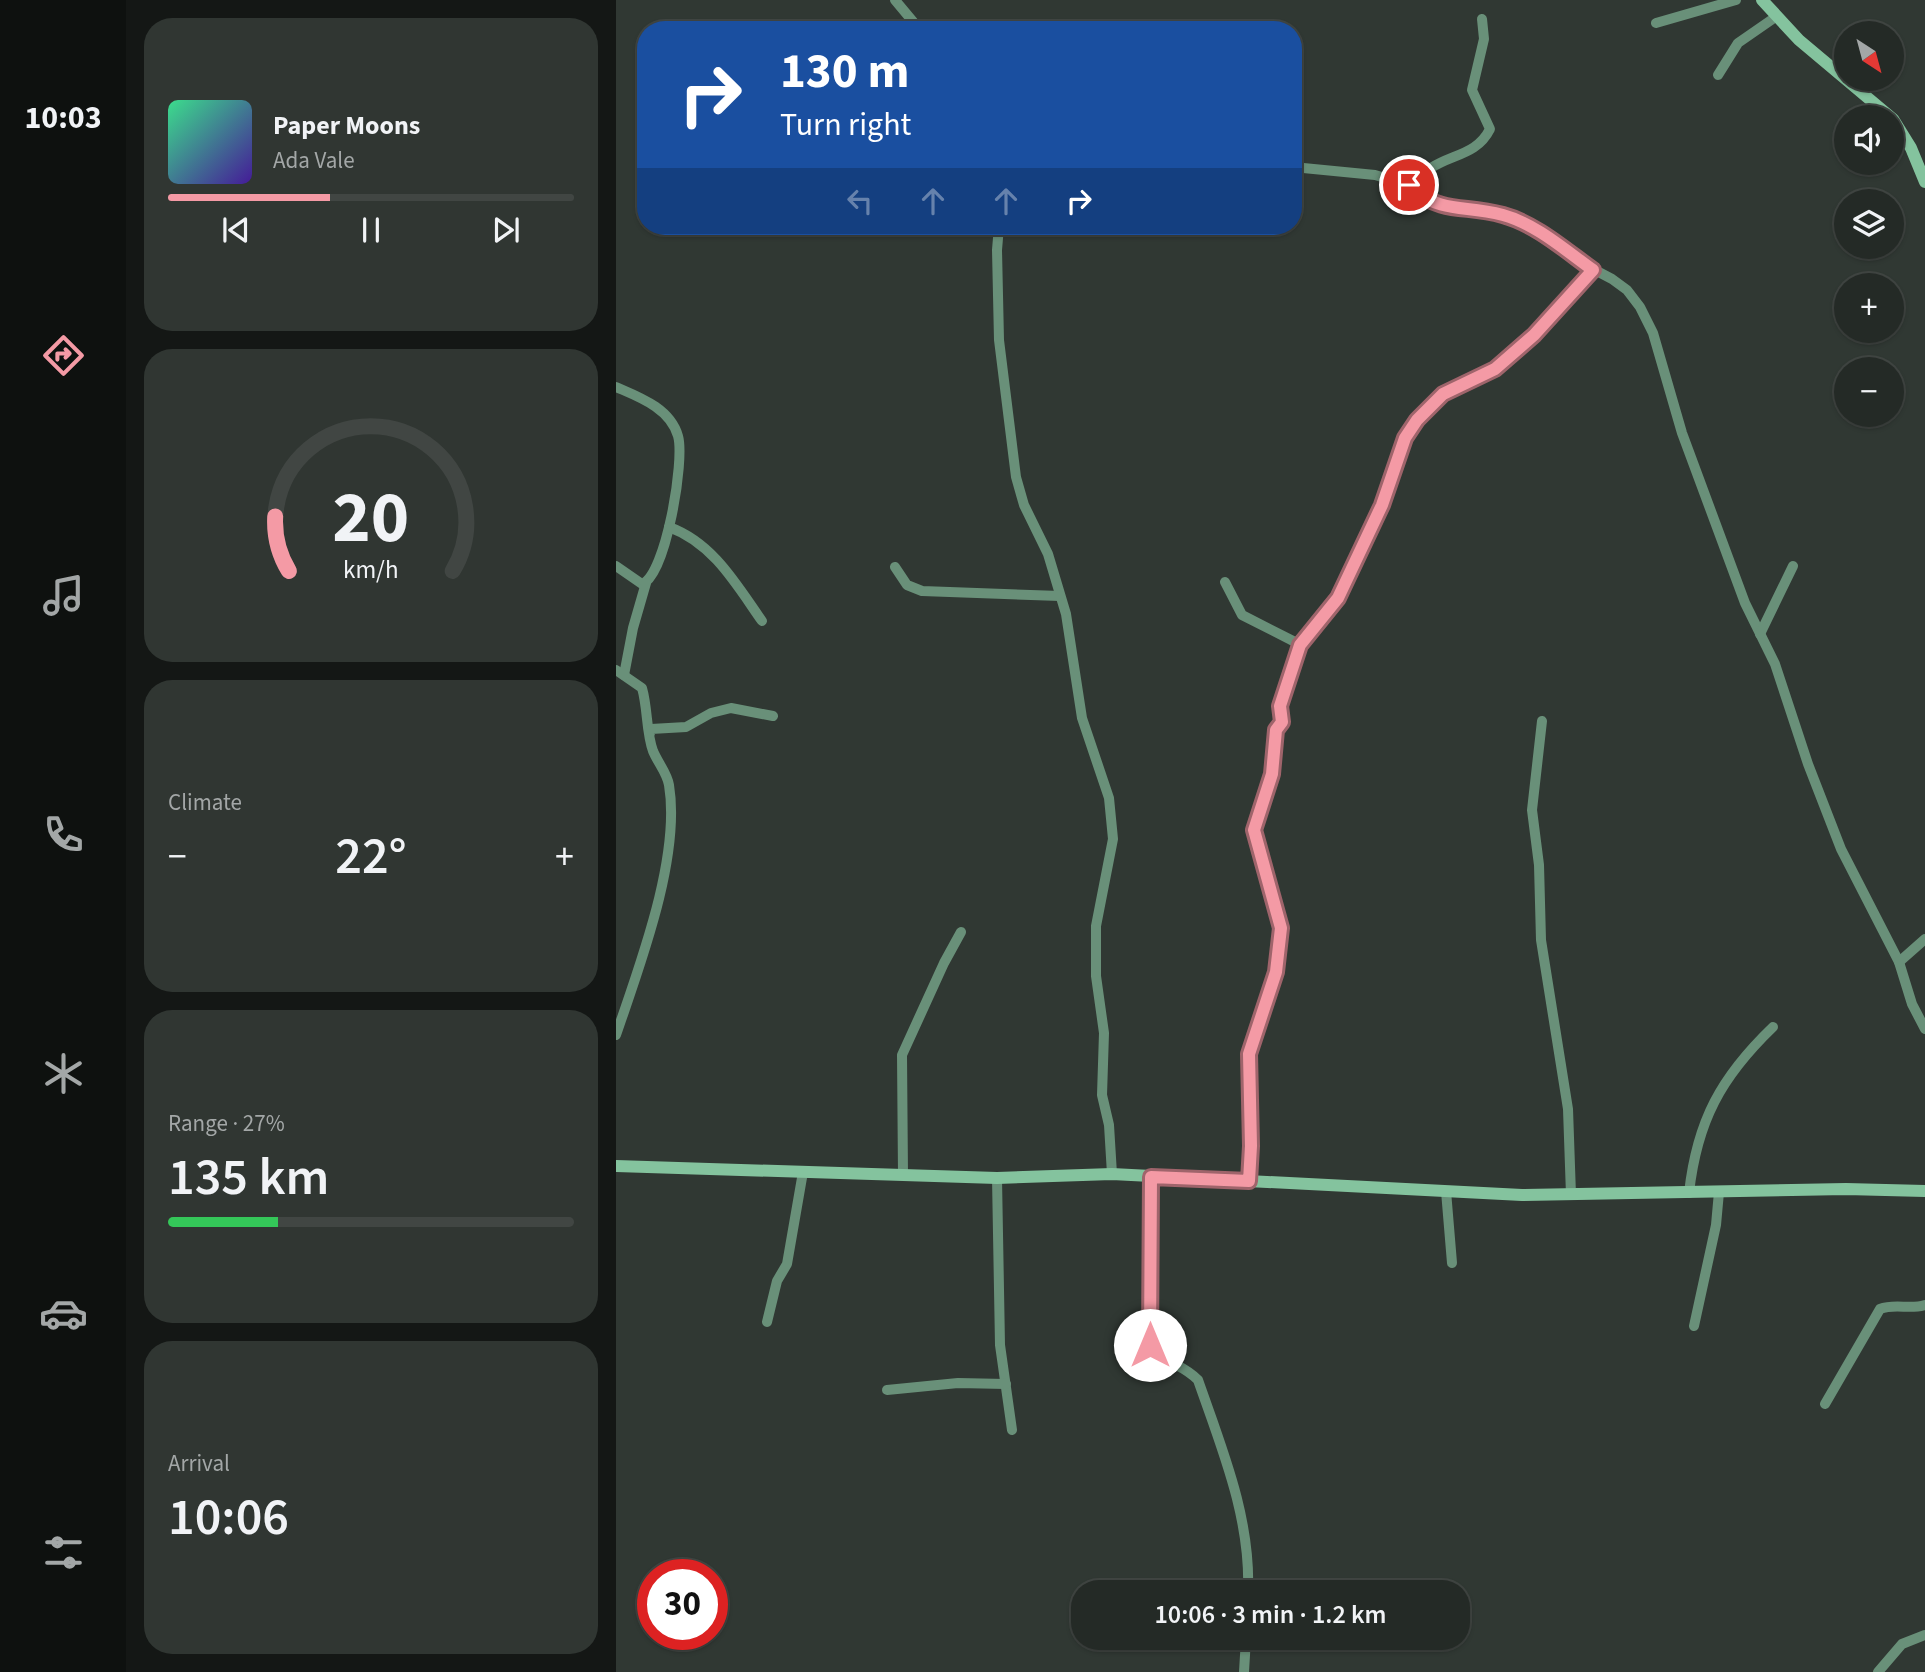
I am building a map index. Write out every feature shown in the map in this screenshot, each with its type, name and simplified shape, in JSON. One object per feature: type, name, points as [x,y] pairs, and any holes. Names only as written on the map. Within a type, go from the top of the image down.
[{"type":"main road","points":[[1762,0],[1809,48],[1893,119],[1911,148],[1925,182]]},
{"type":"main road","points":[[616,1166],[997,1178],[1112,1174],[1571,1195],[1846,1189],[1925,1191]]},
{"type":"street","points":[[895,0],[912,21]]},
{"type":"street","points":[[1656,23],[1736,0]]},
{"type":"street","points":[[1718,75],[1738,43],[1777,16]]},
{"type":"street","points":[[1409,185],[1432,167],[1471,151],[1485,139],[1490,130],[1472,90],[1484,39],[1482,19]]},
{"type":"street","points":[[1302,168],[1375,175],[1409,185]]},
{"type":"street","points":[[1409,185],[1409,189],[1418,195],[1445,208],[1503,215],[1523,222],[1627,290],[1640,307],[1653,334],[1682,433],[1745,603],[1775,664],[1808,764],[1841,849],[1899,962],[1912,1004],[1925,1029]]},
{"type":"street","points":[[999,235],[999,340],[1016,477],[1024,505],[1048,554],[1060,596],[1082,718],[1109,798],[1113,839],[1097,926],[1096,976],[1104,1033],[1102,1095],[1109,1125],[1112,1174]]},
{"type":"street","points":[[1249,1181],[1249,1054],[1276,972],[1281,928],[1254,830],[1272,774],[1276,730],[1282,722],[1280,706],[1300,645],[1338,598],[1382,505],[1401,448],[1417,420],[1443,394],[1471,382],[1504,361],[1548,322],[1593,270]]},
{"type":"street","points":[[616,387],[658,408],[678,435],[678,476],[669,527],[657,566],[646,583],[620,672],[642,688],[654,752],[670,787],[670,828],[653,915],[616,1035]]},
{"type":"street","points":[[669,527],[689,534],[710,551],[762,621]]},
{"type":"street","points":[[616,566],[637,582],[646,583]]},
{"type":"street","points":[[1760,634],[1793,566]]},
{"type":"street","points":[[895,567],[907,585],[922,591],[1060,596]]},
{"type":"street","points":[[1225,582],[1242,615],[1300,645]]},
{"type":"street","points":[[650,733],[651,729],[685,727],[711,713],[731,708],[773,716]]},
{"type":"street","points":[[1542,721],[1532,810],[1539,865],[1541,940],[1568,1109],[1571,1195]]},
{"type":"street","points":[[903,1175],[902,1055],[943,962],[961,932]]},
{"type":"street","points":[[1899,962],[1925,939]]},
{"type":"street","points":[[1689,1193],[1693,1158],[1722,1084],[1740,1059],[1773,1027]]},
{"type":"street","points":[[767,1322],[777,1281],[787,1264],[803,1172]]},
{"type":"street","points":[[1151,1177],[1150,1345],[1160,1358],[1187,1369],[1198,1380],[1236,1490],[1244,1530],[1247,1580]]},
{"type":"street","points":[[997,1178],[1000,1345],[1012,1430]]},
{"type":"street","points":[[1446,1191],[1452,1263]]},
{"type":"street","points":[[1694,1326],[1716,1225],[1719,1192]]},
{"type":"street","points":[[1825,1404],[1880,1309],[1889,1305],[1915,1308],[1925,1305]]},
{"type":"street","points":[[887,1390],[947,1384],[1006,1384]]},
{"type":"street","points":[[1878,1672],[1902,1644],[1925,1635]]},
{"type":"street","points":[[1244,1672],[1245,1650]]},
{"type":"route","points":[[1150,1345],[1151,1177],[1249,1181],[1251,1146],[1247,1066],[1254,1036],[1276,972],[1281,928],[1278,908],[1258,852],[1254,830],[1272,774],[1277,748],[1276,730],[1282,722],[1280,706],[1300,645],[1338,598],[1382,505],[1405,438],[1417,420],[1443,394],[1495,369],[1548,322],[1573,289],[1593,270],[1523,222],[1503,215],[1445,208],[1427,201],[1409,189],[1409,185]]}]
